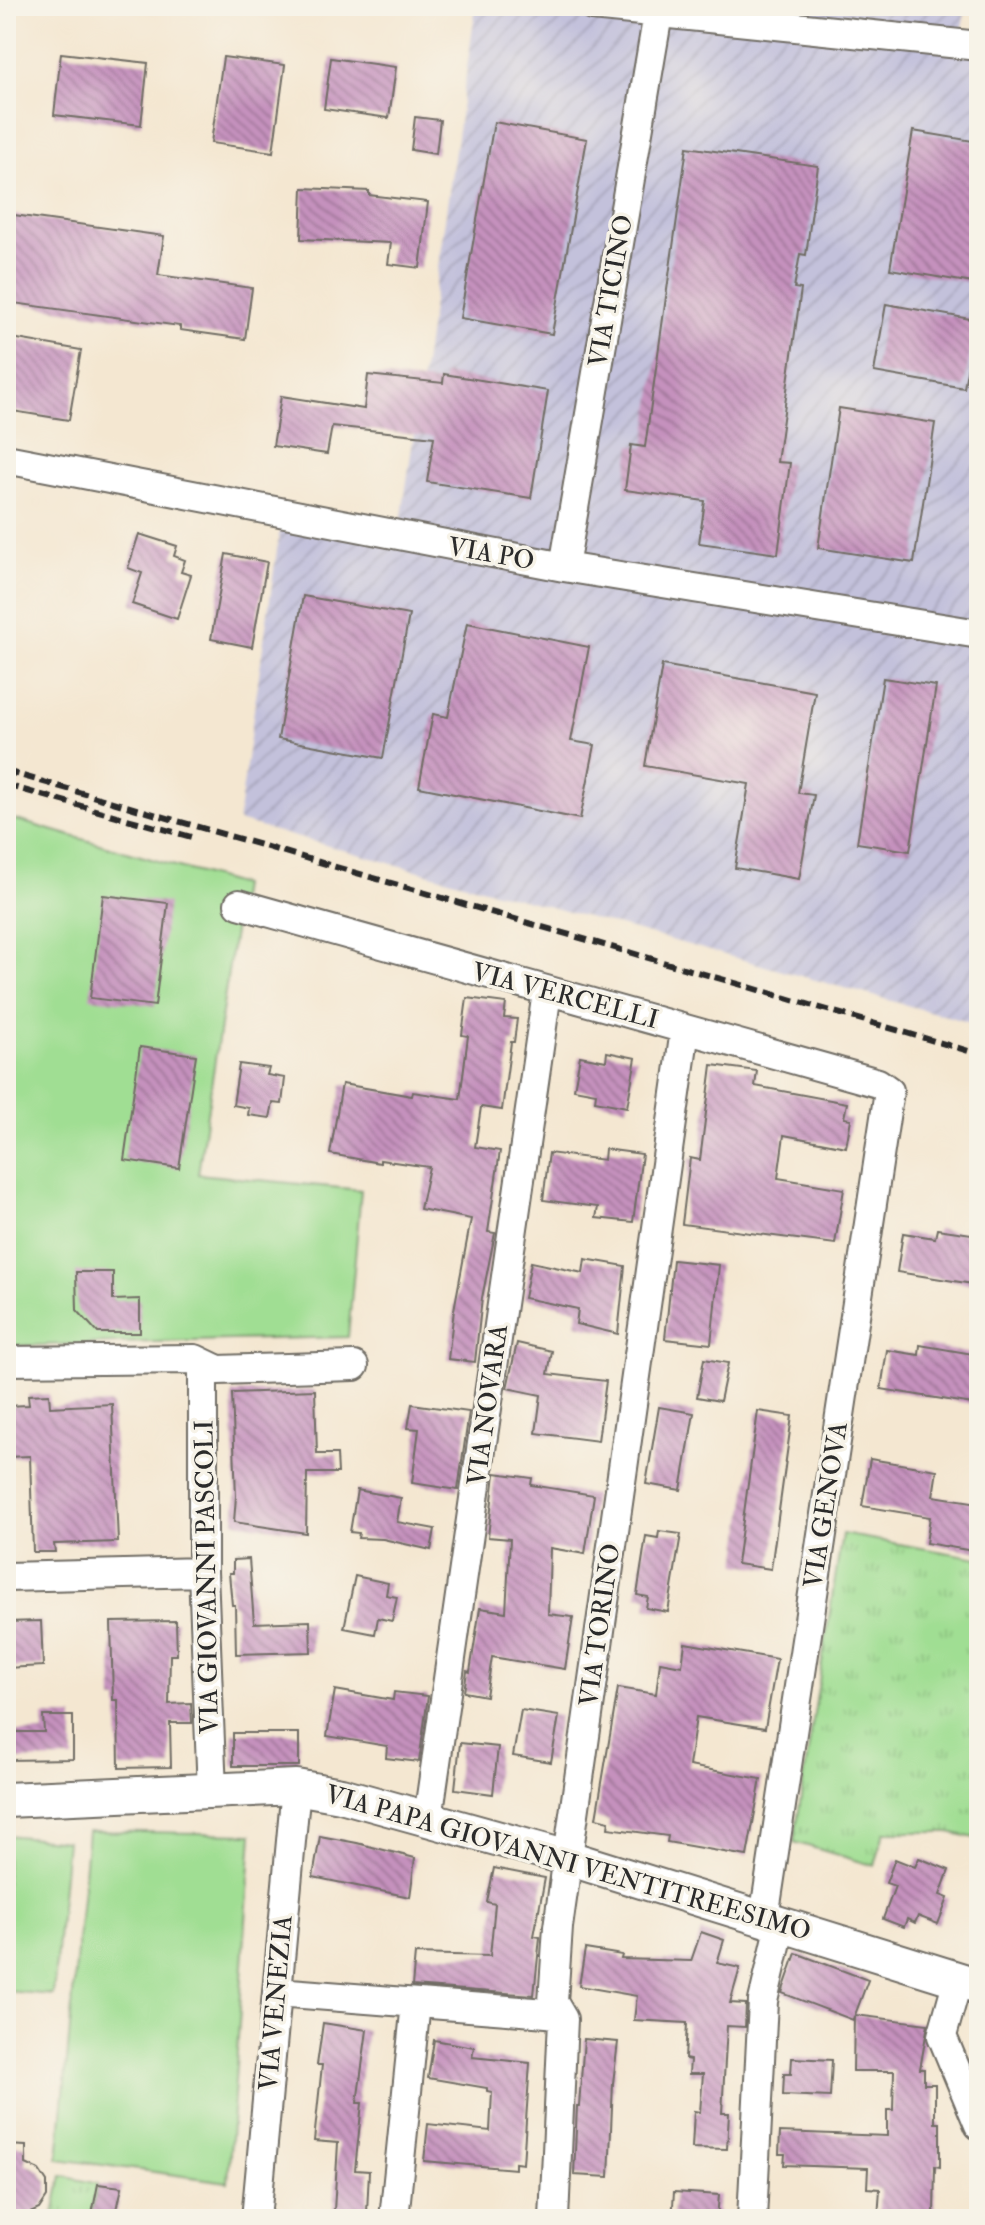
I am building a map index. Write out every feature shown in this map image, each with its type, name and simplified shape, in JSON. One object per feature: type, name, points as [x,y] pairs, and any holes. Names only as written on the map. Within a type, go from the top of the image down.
[{"type":"street","points":[[592,6],[979,46]]},
{"type":"street","name":"VIA TICINO","points":[[564,567],[658,14]]},
{"type":"street","name":"VIA PO","points":[[6,459],[564,567],[979,634]]},
{"type":"street","name":"VIA VERCELLI","points":[[239,904],[878,1083],[889,1091]]},
{"type":"street","name":"VIA NOVARA","points":[[428,1818],[547,992]]},
{"type":"street","name":"VIA TORINO","points":[[554,2219],[563,2019],[553,2002],[558,1927],[685,1030]]},
{"type":"street","name":"VIA GENOVA","points":[[752,2219],[763,2001],[772,1921],[889,1091]]},
{"type":"street","points":[[6,1361],[195,1359],[218,1370],[354,1366]]},
{"type":"street","name":"VIA GIOVANNI PASCOLI","points":[[203,1363],[203,1572],[212,1791]]},
{"type":"street","points":[[6,1577],[203,1572]]},
{"type":"street","name":"VIA PAPA GIOVANNI VENTITREESIMO","points":[[6,1800],[296,1787],[341,1795],[568,1858],[968,1983]]},
{"type":"street","name":"VIA VENEZIA","points":[[256,2219],[296,1787]]},
{"type":"street","points":[[968,1983],[942,2036],[979,2125]]},
{"type":"street","points":[[277,1992],[559,2014]]},
{"type":"street","points":[[394,2219],[416,2003]]},
{"type":"shaded area","points":[[476,6],[967,6],[958,44],[979,46],[979,1025],[238,821],[281,522],[399,536]]},
{"type":"green space","points":[[6,817],[241,885],[198,1174],[361,1190],[348,1337],[6,1346]]},
{"type":"green space","points":[[842,1534],[979,1558],[979,1839],[949,1832],[884,1832],[875,1866],[794,1842]]},
{"type":"green space","points":[[88,1831],[252,1834],[228,2182],[58,2159]]},
{"type":"green space","points":[[6,1835],[67,1841],[53,1995],[6,1991]]},
{"type":"green space","points":[[62,2176],[98,2184],[90,2219],[53,2219]]},
{"type":"building","points":[[61,53],[148,63],[141,125],[54,115]]},
{"type":"building","points":[[223,57],[285,65],[273,152],[211,143]]},
{"type":"building","points":[[331,58],[396,67],[389,118],[324,109]]},
{"type":"building","points":[[415,117],[440,120],[436,154],[411,150]]},
{"type":"building","points":[[494,122],[587,139],[552,334],[460,318]]},
{"type":"building","points":[[913,131],[979,142],[979,284],[890,269]]},
{"type":"building","points":[[687,147],[818,166],[806,255],[800,254],[794,288],[801,289],[777,462],[790,463],[778,554],[699,543],[705,501],[625,490],[631,445],[645,447]]},
{"type":"building","points":[[303,188],[369,191],[369,195],[428,202],[420,268],[388,264],[391,243],[301,239]]},
{"type":"building","points":[[14,215],[164,236],[158,275],[252,288],[245,339],[180,330],[180,326],[6,302],[6,268]]},
{"type":"building","points":[[886,304],[976,320],[964,388],[874,372]]},
{"type":"building","points":[[6,337],[81,350],[69,420],[6,410]]},
{"type":"building","points":[[444,374],[548,391],[531,498],[427,482],[434,437],[332,426],[327,454],[273,446],[281,396],[364,409],[368,375],[443,383]]},
{"type":"building","points":[[839,408],[935,423],[914,563],[818,548]]},
{"type":"building","points":[[139,534],[177,546],[174,556],[185,560],[181,572],[191,575],[177,619],[132,604],[142,573],[128,568]]},
{"type":"building","points":[[226,554],[267,562],[252,647],[211,639]]},
{"type":"building","points":[[303,596],[409,615],[383,758],[278,739]]},
{"type":"building","points":[[467,623],[589,647],[571,741],[595,745],[580,819],[419,787],[433,714],[448,717]]},
{"type":"building","points":[[662,665],[815,692],[798,793],[814,795],[799,879],[735,868],[749,784],[645,766]]},
{"type":"building","points":[[883,678],[936,686],[910,851],[857,843]]},
{"type":"building","points":[[103,895],[168,903],[155,1006],[90,998]]},
{"type":"building","points":[[467,998],[506,1003],[504,1018],[517,1019],[502,1110],[481,1107],[475,1147],[500,1151],[488,1232],[495,1233],[482,1298],[475,1362],[448,1359],[471,1219],[420,1209],[429,1167],[380,1160],[380,1163],[330,1154],[342,1084],[412,1096],[413,1092],[460,1099],[468,1036],[462,1035]]},
{"type":"building","points":[[140,1047],[196,1055],[179,1168],[124,1160]]},
{"type":"building","points":[[607,1052],[636,1058],[627,1107],[595,1101],[596,1093],[574,1089],[580,1056],[606,1061]]},
{"type":"building","points":[[239,1064],[269,1068],[267,1075],[285,1078],[282,1104],[273,1103],[270,1118],[248,1115],[249,1108],[233,1105]]},
{"type":"building","points":[[712,1065],[757,1071],[755,1086],[847,1103],[844,1118],[851,1119],[846,1147],[784,1135],[778,1178],[844,1189],[835,1244],[682,1224],[690,1158],[700,1160]]},
{"type":"building","points":[[605,1149],[642,1154],[633,1222],[596,1218],[598,1207],[543,1200],[549,1153],[604,1160]]},
{"type":"building","points":[[937,1229],[979,1235],[979,1285],[897,1272],[903,1233],[935,1238]]},
{"type":"building","points":[[585,1259],[625,1266],[618,1334],[576,1324],[578,1309],[524,1298],[531,1262],[583,1273]]},
{"type":"building","points":[[673,1260],[719,1265],[711,1344],[665,1339]]},
{"type":"building","points":[[76,1272],[113,1272],[113,1300],[140,1299],[140,1333],[98,1333],[77,1310]]},
{"type":"building","points":[[517,1343],[552,1351],[548,1374],[606,1381],[598,1441],[536,1433],[541,1395],[507,1388]]},
{"type":"building","points":[[920,1345],[979,1355],[979,1405],[881,1389],[887,1350],[919,1355]]},
{"type":"building","points":[[704,1359],[728,1363],[720,1401],[697,1397]]},
{"type":"building","points":[[315,1390],[317,1454],[337,1454],[338,1473],[307,1473],[306,1533],[234,1522],[236,1496],[232,1393]]},
{"type":"building","points":[[49,1394],[50,1407],[112,1404],[118,1542],[54,1544],[55,1552],[33,1552],[30,1456],[6,1457],[6,1406],[29,1405],[28,1395]]},
{"type":"building","points":[[412,1404],[469,1412],[458,1490],[412,1483],[419,1429],[408,1428]]},
{"type":"building","points":[[659,1407],[694,1413],[681,1490],[646,1484]]},
{"type":"building","points":[[758,1411],[792,1416],[771,1569],[737,1564]]},
{"type":"building","points":[[870,1459],[937,1470],[933,1496],[979,1503],[979,1552],[926,1543],[930,1517],[862,1506]]},
{"type":"building","points":[[495,1473],[532,1478],[531,1485],[594,1495],[585,1554],[550,1548],[548,1614],[573,1617],[565,1669],[492,1657],[486,1696],[464,1692],[480,1608],[506,1612],[510,1539],[488,1537]]},
{"type":"building","points":[[357,1490],[401,1498],[397,1522],[435,1529],[431,1550],[383,1539],[358,1538],[359,1533],[350,1532]]},
{"type":"building","points":[[659,1531],[681,1534],[668,1612],[646,1608],[648,1597],[637,1595],[646,1536],[658,1538]]},
{"type":"building","points":[[249,1559],[254,1623],[310,1621],[311,1652],[236,1654],[235,1605],[232,1605],[229,1573],[233,1573],[233,1560]]},
{"type":"building","points":[[355,1576],[388,1583],[386,1595],[397,1597],[392,1621],[378,1618],[375,1634],[344,1628]]},
{"type":"building","points":[[41,1621],[43,1666],[6,1668],[6,1622]]},
{"type":"building","points":[[176,1621],[177,1655],[170,1655],[169,1704],[191,1703],[192,1723],[170,1723],[171,1767],[119,1768],[118,1700],[113,1700],[111,1622]]},
{"type":"building","points":[[685,1643],[777,1659],[765,1728],[696,1717],[689,1766],[761,1779],[747,1856],[667,1842],[668,1836],[608,1828],[609,1821],[596,1818],[618,1688],[656,1694],[660,1662],[682,1666]]},
{"type":"building","points":[[335,1690],[393,1700],[394,1692],[428,1696],[419,1762],[386,1758],[387,1746],[327,1736]]},
{"type":"building","points":[[521,1710],[559,1716],[551,1762],[513,1756]]},
{"type":"building","points":[[43,1716],[73,1716],[73,1759],[6,1760],[6,1732],[44,1732]]},
{"type":"building","points":[[233,1733],[299,1733],[299,1766],[233,1766]]},
{"type":"building","points":[[460,1743],[498,1747],[493,1794],[455,1789]]},
{"type":"building","points":[[320,1836],[415,1858],[410,1897],[313,1877]]},
{"type":"building","points":[[919,1858],[949,1870],[940,1895],[948,1898],[938,1924],[918,1916],[915,1923],[907,1919],[904,1927],[883,1919],[895,1886],[886,1883],[895,1859],[915,1867]]},
{"type":"building","points":[[494,1868],[545,1878],[534,1936],[540,1937],[534,1995],[412,1986],[415,1954],[490,1956],[495,1904],[487,1902]]},
{"type":"building","points":[[701,1932],[724,1940],[717,1963],[740,1968],[730,2003],[746,2004],[745,2027],[727,2026],[722,2113],[729,2113],[727,2149],[692,2148],[694,2111],[700,2112],[703,2074],[689,2074],[690,2060],[685,2059],[687,2023],[634,2020],[637,1996],[579,1986],[585,1949],[622,1955],[621,1959],[691,1961]]},
{"type":"building","points":[[796,1953],[868,1980],[855,2015],[928,2024],[920,2069],[924,2069],[924,2084],[935,2084],[935,2123],[940,2123],[940,2167],[935,2166],[934,2214],[903,2213],[903,2219],[878,2219],[880,2189],[867,2188],[868,2168],[784,2165],[785,2154],[779,2154],[780,2132],[887,2136],[887,2110],[893,2110],[894,2071],[853,2071],[854,2016],[853,2020],[782,1993]]},
{"type":"building","points":[[323,2023],[367,2030],[357,2103],[362,2103],[355,2170],[369,2171],[367,2212],[334,2211],[338,2143],[314,2141],[322,2065],[317,2065]]},
{"type":"building","points":[[584,2039],[618,2042],[609,2177],[574,2175]]},
{"type":"building","points":[[434,2040],[474,2047],[472,2057],[530,2063],[523,2164],[515,2163],[515,2169],[424,2161],[428,2124],[490,2131],[492,2092],[487,2088],[428,2078]]},
{"type":"building","points":[[792,2058],[832,2060],[830,2097],[783,2095],[784,2074],[791,2074]]},
{"type":"building","points":[[6,2145],[26,2146],[26,2164],[39,2170],[47,2182],[47,2197],[39,2209],[26,2215],[26,2219],[6,2219]]},
{"type":"building","points":[[98,2184],[122,2187],[115,2219],[91,2219]]},
{"type":"building","points":[[674,2192],[719,2195],[717,2219],[672,2219]]},
{"type":"railway","points":[[6,771],[979,1054]]},
{"type":"railway","points":[[6,785],[195,838]]}]
